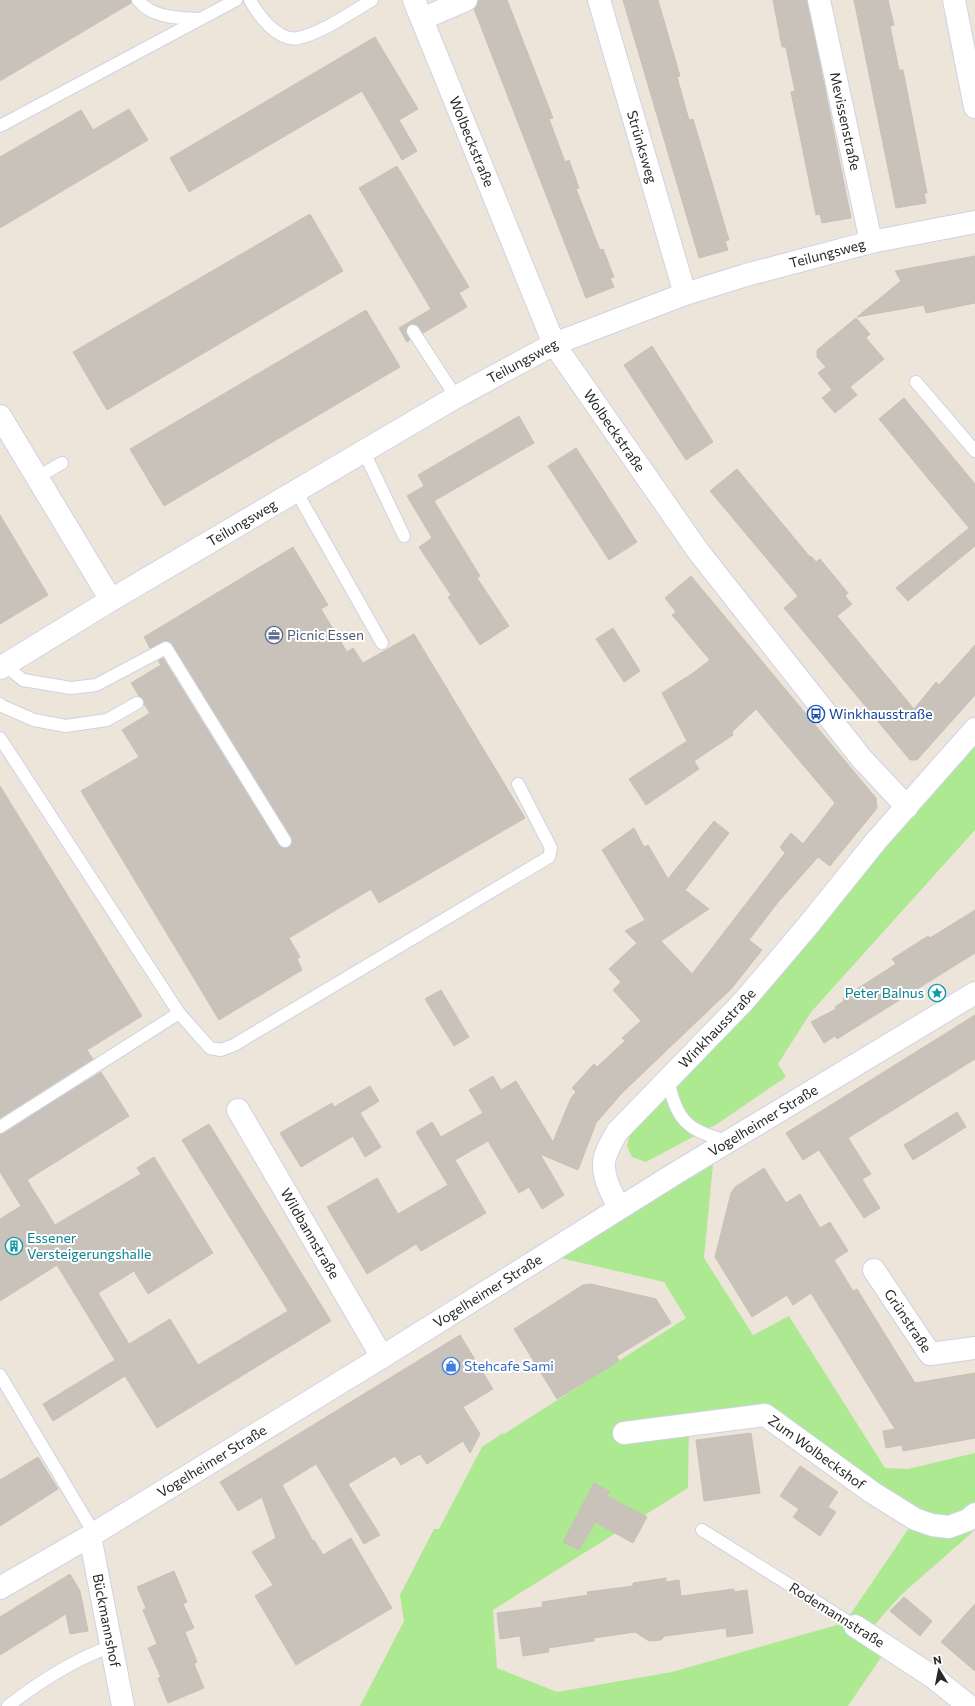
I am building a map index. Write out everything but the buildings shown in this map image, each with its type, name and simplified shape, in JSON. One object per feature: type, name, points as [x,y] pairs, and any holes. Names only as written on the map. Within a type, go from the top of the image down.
[{"type":"street","points":[[418,10],[466,0]]},
{"type":"street","name":"Strünksweg","points":[[599,0],[686,294]]},
{"type":"street","name":"Mevissenstraße","points":[[819,0],[871,242]]},
{"type":"street","points":[[954,0],[975,107]]},
{"type":"street","name":"Wolbeckstraße","points":[[418,10],[554,344],[698,551],[862,759],[907,807]]},
{"type":"street","name":"Teilungsweg","points":[[3,666],[111,600],[456,397],[554,344],[686,294],[761,270],[871,242],[975,222]]},
{"type":"street","points":[[0,416],[111,600]]},
{"type":"street","name":"Winkhausstraße","points":[[619,1208],[607,1180],[604,1164],[617,1132],[743,1002],[806,928],[876,841],[975,729]]},
{"type":"street","name":"Vogelheimer Straße","points":[[0,1588],[92,1534],[382,1357],[619,1208],[975,992]]},
{"type":"street","name":"Wildbannstraße","points":[[238,1110],[382,1357]]},
{"type":"street","name":"Grünstraße","points":[[874,1270],[930,1354],[975,1348]]},
{"type":"street","name":"Zum Wolbeckshof","points":[[624,1433],[765,1415],[873,1493],[914,1519],[932,1525],[949,1527],[968,1520],[975,1514]]},
{"type":"street","name":"Bückmannshof","points":[[92,1534],[123,1706]]},
{"type":"street","name":"Rodemannstraße","points":[[855,1626],[933,1677],[969,1706]]},
{"type":"lane","points":[[138,0],[151,12],[175,17],[201,19]]},
{"type":"lane","points":[[0,126],[236,0]]},
{"type":"lane","points":[[250,0],[254,9],[276,33],[297,39],[319,30],[372,0]]},
{"type":"lane","points":[[413,331],[456,397]]},
{"type":"lane","points":[[916,382],[975,451]]},
{"type":"lane","points":[[364,452],[404,536]]},
{"type":"lane","points":[[38,477],[62,464]]},
{"type":"lane","points":[[296,491],[382,643]]},
{"type":"lane","points":[[3,666],[23,680],[71,688],[96,685],[166,648],[285,841]]},
{"type":"lane","points":[[0,704],[34,720],[66,726],[107,720],[137,703]]},
{"type":"lane","points":[[0,738],[179,1014],[210,1048],[221,1050],[228,1048],[549,858],[551,848],[518,784]]},
{"type":"lane","points":[[0,1127],[179,1014]]},
{"type":"lane","points":[[668,1079],[675,1106],[684,1122],[699,1132],[729,1142]]},
{"type":"lane","points":[[0,1375],[92,1534]]},
{"type":"lane","name":"Rodemannstraße","points":[[702,1530],[855,1626]]},
{"type":"lane","points":[[8,1706],[33,1687],[94,1653],[112,1646]]},
{"type":"green space","points":[[975,732],[975,830],[811,1012],[778,1064],[786,1077],[717,1124],[646,1162],[632,1157],[627,1146],[630,1133]]},
{"type":"green space","points":[[714,1153],[704,1258],[753,1335],[789,1316],[885,1468],[908,1469],[975,1453],[975,1530],[902,1594],[869,1631],[848,1618],[915,1519],[765,1414],[689,1427],[688,1488],[493,1610],[497,1668],[557,1692],[672,1672],[844,1623],[886,1650],[848,1706],[360,1706],[404,1621],[400,1595],[434,1529],[439,1529],[482,1447],[503,1433],[505,1437],[504,1434],[686,1318],[664,1282],[548,1255]]},
{"type":"place","name":"Picnic Essen","points":[[274,635]]},
{"type":"place","name":"Winkhausstraße","points":[[816,714]]},
{"type":"place","name":"Peter Balnus","points":[[937,993]]},
{"type":"place","name":"Essener Versteigerungshalle","points":[[14,1246]]},
{"type":"place","name":"Stehcafe Sami","points":[[451,1366]]}]
